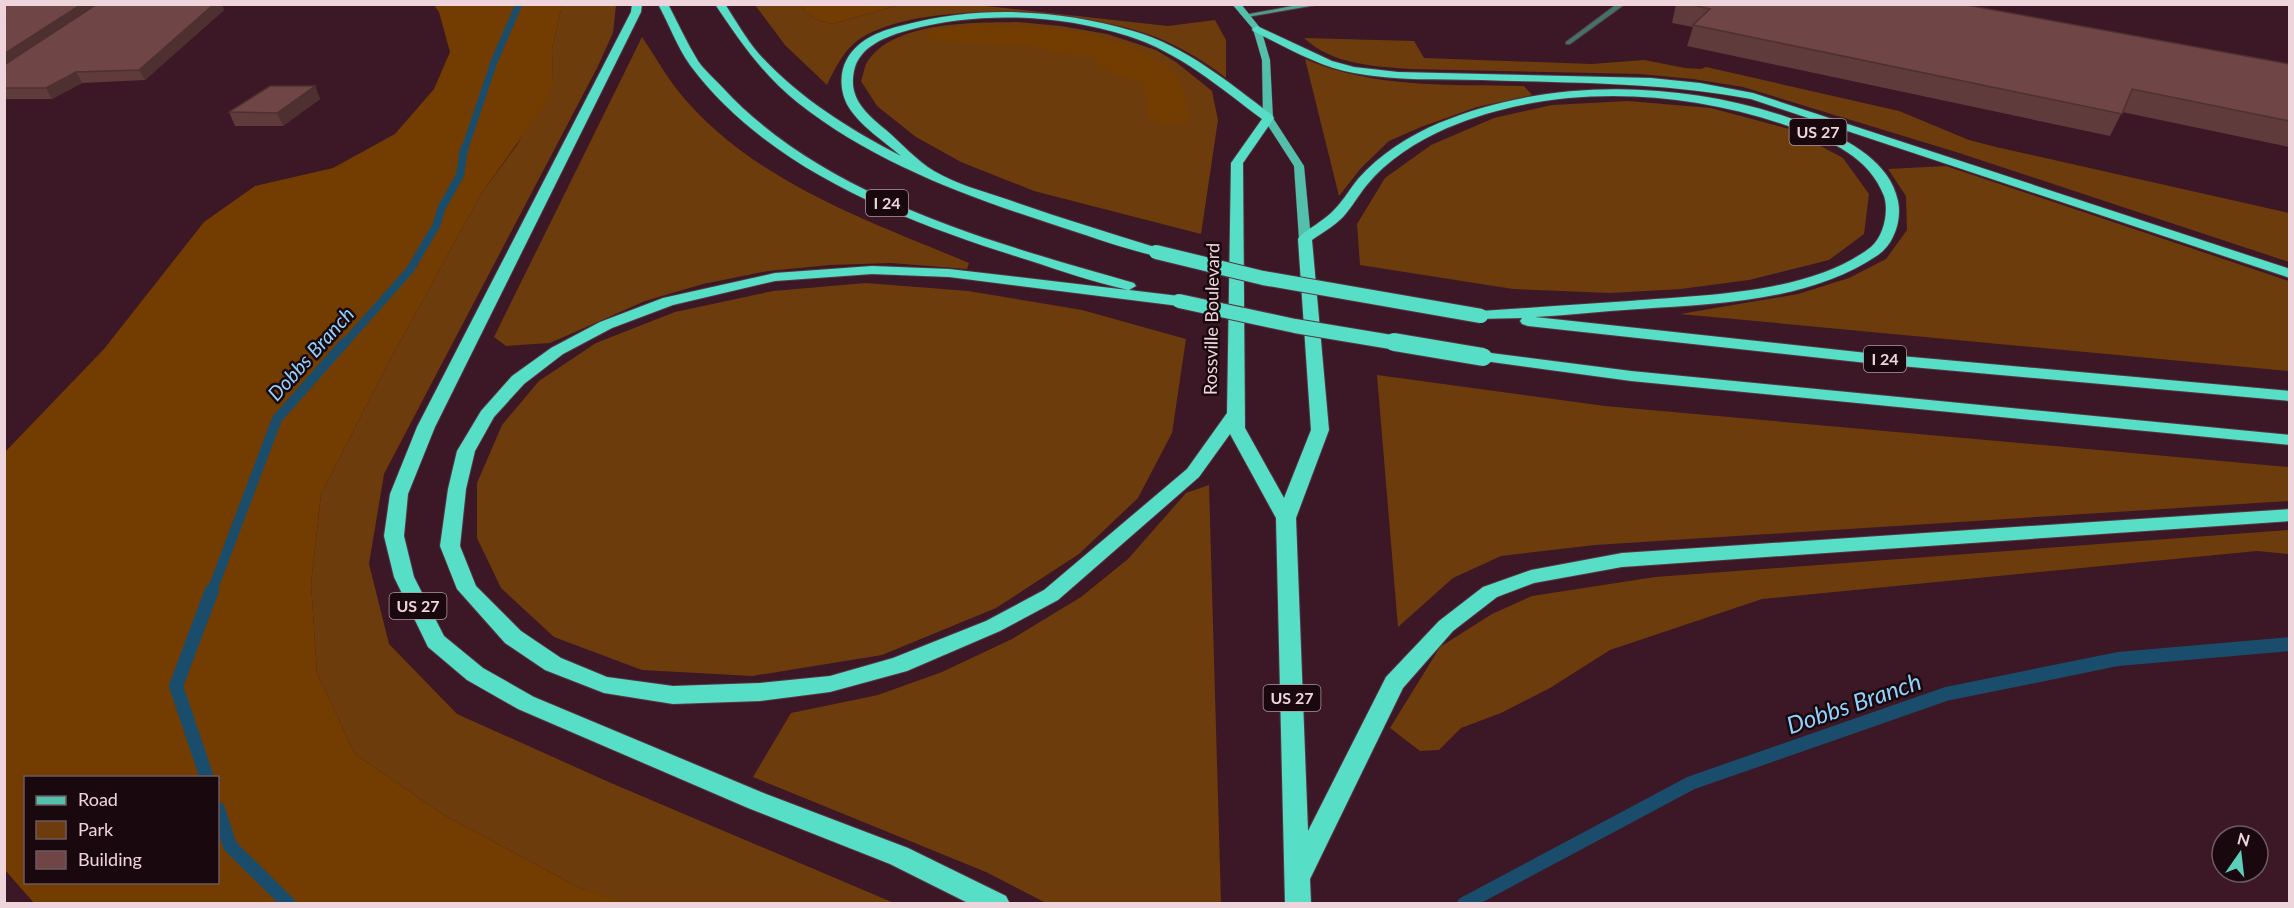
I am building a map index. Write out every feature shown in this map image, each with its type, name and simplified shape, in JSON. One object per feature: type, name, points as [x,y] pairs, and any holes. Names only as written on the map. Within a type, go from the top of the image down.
[{"type":"highway","name":"US 27","points":[[637,4],[636,12],[418,446],[399,494],[394,536],[404,577],[436,641],[474,674],[526,703],[757,801],[899,856],[997,903]]},
{"type":"highway","name":"I 24","points":[[663,4],[670,25],[705,80],[736,111],[784,148],[841,182],[926,221],[1022,256],[1179,301],[1295,326],[1483,357],[1631,376],[2289,440]]},
{"type":"highway","name":"I 24","points":[[720,4],[730,23],[749,49],[787,90],[870,146],[929,174],[1030,213],[1156,252],[1263,278],[1481,316],[1878,359],[2289,396]]},
{"type":"highway","points":[[929,174],[856,110],[846,87],[849,67],[854,55],[866,44],[882,35],[933,21],[991,15],[1025,16],[1090,24],[1131,33],[1166,46],[1194,62],[1269,118]]},
{"type":"highway","points":[[1257,29],[1328,63],[1354,70],[1398,75],[1652,81],[1700,86],[1753,96],[2289,274]]},
{"type":"highway","name":"US 27","points":[[1305,238],[1337,214],[1366,177],[1405,145],[1453,122],[1499,109],[1545,99],[1590,94],[1632,92],[1682,96],[1728,104],[1780,117],[1836,140],[1862,156],[1876,168],[1892,200],[1888,237],[1877,250],[1852,264],[1812,280],[1709,300],[1481,316]]},
{"type":"highway","name":"Rossville Boulevard","points":[[1269,118],[1237,163],[1235,415],[1236,428],[1286,518]]},
{"type":"highway","name":"Rossville Boulevard","points":[[1298,891],[1286,518],[1320,430],[1305,238]]},
{"type":"highway","points":[[1179,301],[949,273],[872,270],[775,277],[668,301],[606,325],[557,351],[518,380],[486,415],[466,451],[457,489],[450,546],[467,589],[513,637],[553,664],[604,685],[673,695],[760,692],[830,684],[899,665],[993,626],[1051,596],[1193,473],[1235,415]]},
{"type":"highway","points":[[1298,891],[1394,682],[1446,626],[1490,592],[1531,577],[1622,561],[2289,515]]},
{"type":"main road","name":"Rossville Boulevard","points":[[1236,4],[1257,29],[1266,60],[1269,118],[1299,166],[1305,238]]},
{"type":"main road","points":[[1247,15],[1319,4]]},
{"type":"street","points":[[1568,43],[1622,4]]},
{"type":"green space","points":[[562,5],[616,5],[613,33],[597,68],[384,474],[369,564],[389,644],[457,714],[611,783],[894,903],[628,904],[578,887],[444,815],[355,754],[317,673],[311,584],[321,494],[383,373],[481,194],[517,145],[553,83],[552,49]]},
{"type":"green space","points":[[755,5],[798,5],[815,19],[832,24],[899,5],[986,6],[1168,26],[1215,20],[1226,40],[1226,78],[1184,50],[1138,31],[1075,18],[998,12],[921,18],[888,26],[855,42],[837,65],[827,85],[785,45]]},
{"type":"green space","points":[[1018,22],[1107,34],[1156,50],[1176,62],[1212,91],[1218,120],[1201,234],[1034,191],[961,162],[916,137],[877,106],[861,81],[866,64],[878,50],[895,39],[935,27]]},
{"type":"green space","points":[[642,37],[675,87],[704,119],[736,147],[772,172],[849,213],[969,263],[967,269],[891,263],[830,265],[768,271],[703,284],[645,301],[550,343],[506,346],[494,337]]},
{"type":"green space","points":[[1304,38],[1414,41],[1424,58],[1591,64],[1644,60],[1685,68],[1706,67],[1899,111],[1969,140],[1996,147],[2289,213],[2289,262],[1956,152],[1743,87],[1640,74],[1382,67],[1341,59],[1315,47]]},
{"type":"green space","points":[[1305,59],[1358,76],[1413,83],[1524,86],[1532,95],[1477,107],[1389,141],[1361,168],[1339,196]]},
{"type":"green space","points":[[1628,101],[1711,108],[1789,129],[1843,158],[1869,194],[1864,234],[1829,260],[1749,280],[1681,289],[1610,293],[1513,289],[1360,265],[1357,224],[1385,178],[1431,145],[1494,118],[1552,105]]},
{"type":"green space","points":[[1946,166],[2289,281],[2289,371],[1680,314],[1798,294],[1849,278],[1886,259],[1907,230],[1906,196],[1888,169]]},
{"type":"green space","points":[[866,283],[968,291],[1082,310],[1186,339],[1172,433],[1138,498],[1079,554],[996,608],[882,655],[752,676],[642,670],[554,637],[501,588],[477,538],[477,483],[502,425],[539,381],[596,343],[675,312],[773,291]]},
{"type":"green space","points":[[1377,375],[1605,406],[2289,467],[2289,501],[1595,545],[1501,556],[1453,578],[1398,627]]},
{"type":"green space","points":[[1209,485],[1221,903],[1046,903],[986,872],[753,777],[791,713],[878,695],[942,672],[1012,639],[1081,597],[1128,559],[1186,493]]},
{"type":"green space","points":[[2289,530],[2289,554],[2257,551],[1762,599],[1610,650],[1550,688],[1501,713],[1461,728],[1439,750],[1420,751],[1390,728],[1440,647],[1492,614],[1532,596],[1655,577]]},
{"type":"shaded area","points":[[434,5],[562,5],[552,49],[553,83],[544,106],[481,194],[383,373],[321,494],[311,584],[317,673],[355,754],[444,815],[578,887],[628,903],[34,903],[5,870],[5,452],[104,349],[204,222],[255,186],[333,168],[395,134],[434,89],[450,52],[439,12]]},
{"type":"shaded area","points":[[798,5],[899,5],[832,24],[815,19]]},
{"type":"shaded area","points":[[899,5],[984,5],[986,6]]},
{"type":"shaded area","points":[[972,25],[1019,26],[1067,31],[1113,41],[1135,49],[1172,70],[1182,88],[1190,122],[1164,125],[1148,118],[1143,82],[1118,76],[1097,65],[1094,56],[1064,55],[1032,46],[935,41],[924,36],[933,29]]},
{"type":"building","points":[[4,4],[82,4],[4,54],[4,24],[6,23],[4,23]]},
{"type":"building","points":[[97,4],[214,4],[139,70],[76,72],[46,88],[4,88],[4,65]]},
{"type":"building","points":[[1688,4],[1961,4],[2289,64],[2289,121],[2132,89],[2122,114],[1693,25],[1710,9]]},
{"type":"building","points":[[270,86],[315,86],[277,113],[229,112]]},
{"type":"waterway","name":"Dobbs Branch","points":[[464,151],[494,62],[519,4]]},
{"type":"waterway","name":"Dobbs Branch","points":[[344,344],[410,270],[437,224],[441,209],[460,175],[464,149]]},
{"type":"waterway","name":"Dobbs Branch","points":[[212,591],[277,419],[345,342]]},
{"type":"waterway","name":"Dobbs Branch","points":[[206,776],[176,686],[212,590]]},
{"type":"waterway","name":"Dobbs Branch","points":[[1464,904],[1691,783],[1946,694],[2118,659],[2290,644]]},
{"type":"waterway","name":"Dobbs Branch","points":[[219,812],[230,846],[289,904]]}]
